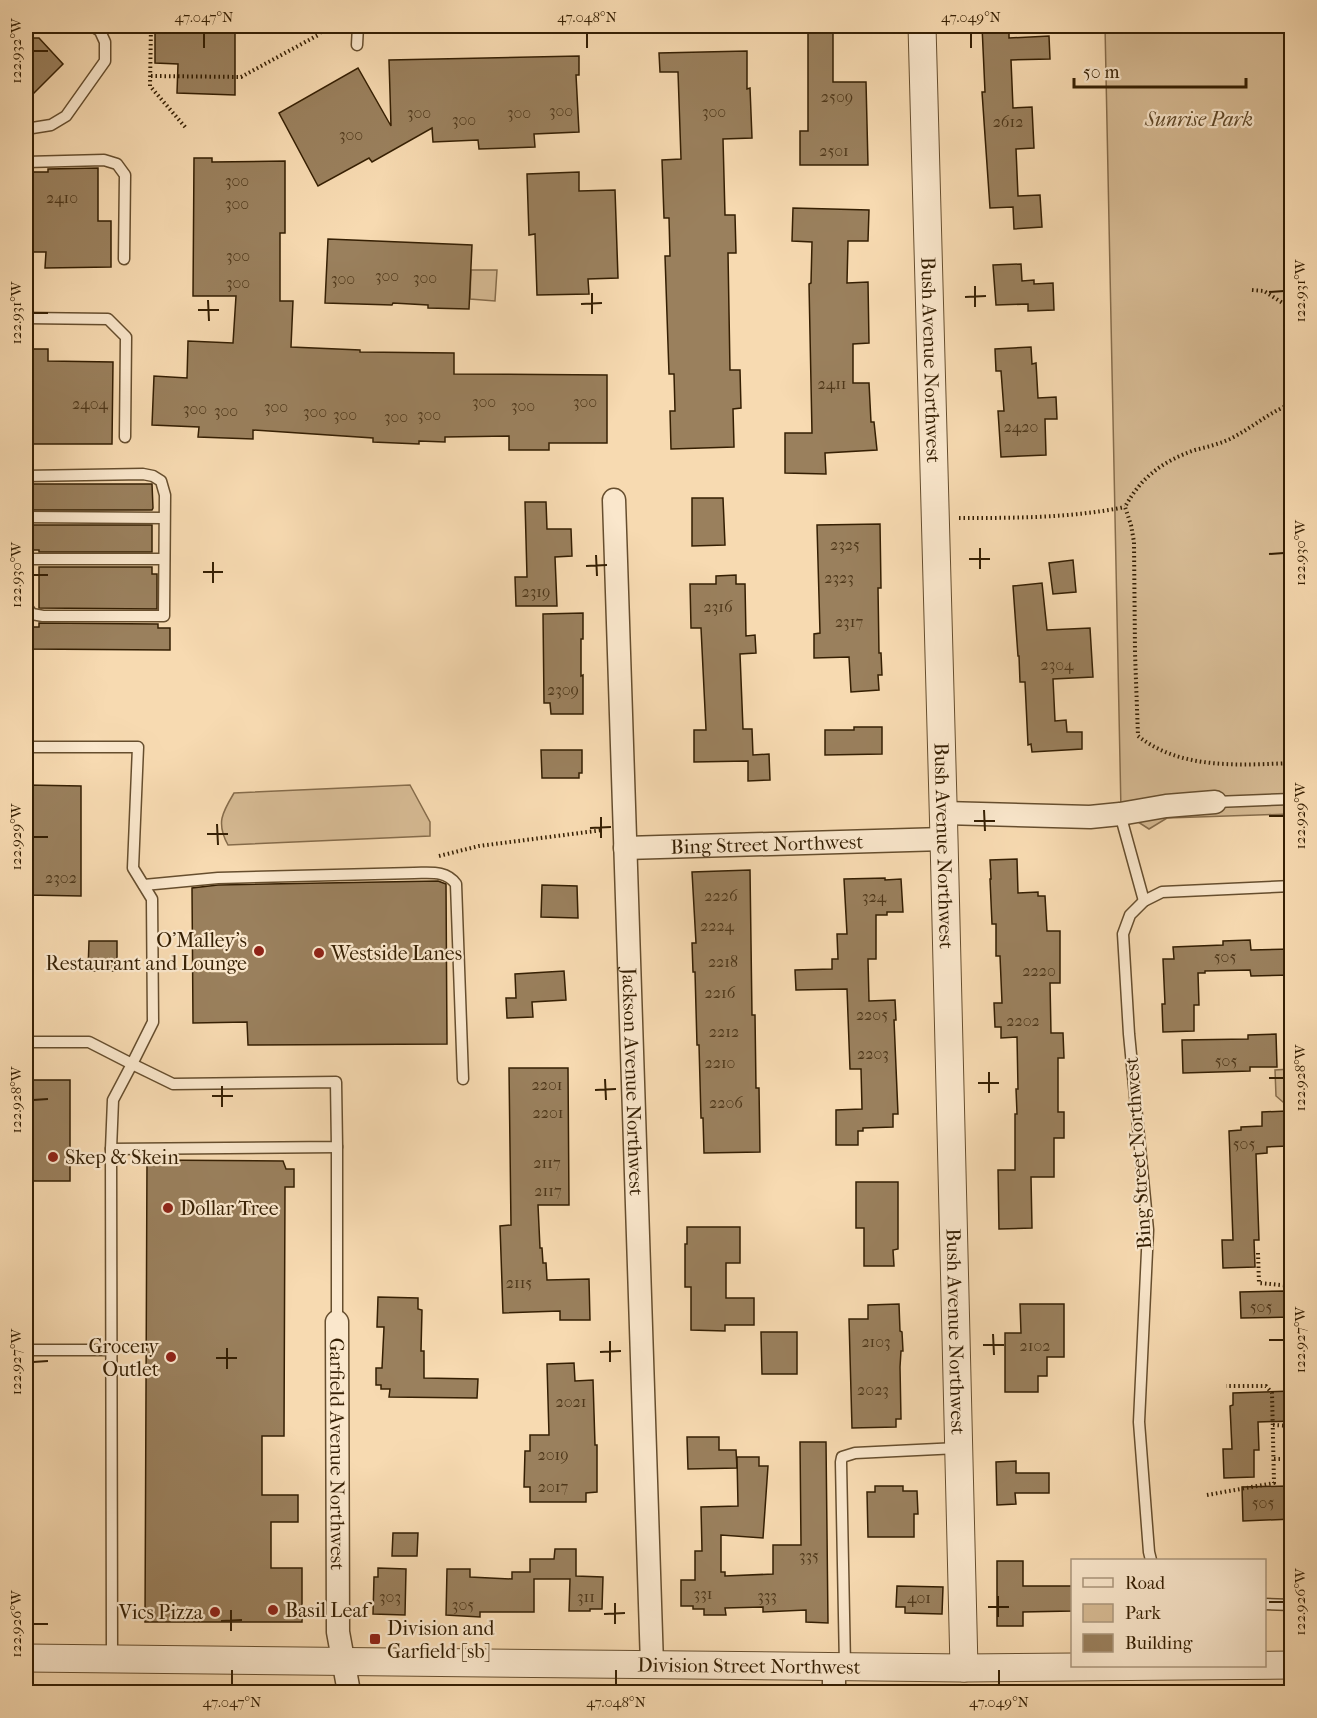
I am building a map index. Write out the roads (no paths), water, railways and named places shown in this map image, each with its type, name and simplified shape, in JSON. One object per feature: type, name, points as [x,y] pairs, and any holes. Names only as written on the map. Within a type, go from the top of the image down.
[{"type":"street","name":"Bush Avenue Northwest","points":[[922,26],[944,826],[963,1668]]},
{"type":"street","name":"Jackson Avenue Northwest","points":[[614,500],[652,1665]]},
{"type":"street","name":"Bing Street Northwest","points":[[625,838],[944,826],[1090,817],[1166,806],[1215,802]]},
{"type":"street","name":"Garfield Avenue Northwest","points":[[337,1322],[338,1632],[350,1692]]},
{"type":"street","name":"Division Street Northwest","points":[[26,1658],[652,1665],[838,1675],[963,1668],[1073,1667]]},
{"type":"street","name":"Division Street Northwest","points":[[1266,1665],[1292,1665]]},
{"type":"lane","points":[[26,129],[51,124],[66,116],[105,61],[105,42],[100,31],[92,26]]},
{"type":"lane","points":[[357,45],[358,26]]},
{"type":"lane","points":[[26,162],[104,160],[117,164],[125,175],[124,259]]},
{"type":"lane","points":[[26,318],[108,319],[126,337],[126,437]]},
{"type":"lane","points":[[26,476],[143,474],[161,481],[165,495],[164,616],[43,616],[32,614],[26,606],[26,590]]},
{"type":"lane","points":[[26,517],[165,518]]},
{"type":"lane","points":[[26,559],[164,559]]},
{"type":"lane","points":[[26,747],[138,747],[133,868],[152,899],[153,1022],[112,1100],[112,1659]]},
{"type":"lane","points":[[1215,802],[1292,799]]},
{"type":"lane","points":[[1120,814],[1144,901],[1162,892],[1292,886]]},
{"type":"lane","points":[[144,885],[218,878],[414,873],[441,873],[451,876],[456,884],[464,1079]]},
{"type":"lane","name":"Bing Street Northwest","points":[[1144,901],[1130,915],[1123,934],[1130,1045],[1148,1230],[1139,1422],[1151,1559]]},
{"type":"lane","points":[[26,1042],[89,1042],[173,1084],[336,1082],[337,1322]]},
{"type":"lane","points":[[111,1149],[337,1148]]},
{"type":"lane","points":[[26,1350],[111,1350]]},
{"type":"lane","points":[[838,1675],[842,1457],[855,1453],[958,1448]]},
{"type":"lane","points":[[1266,1605],[1292,1605]]},
{"type":"place","name":"O'Malley's Restaurant and Lounge","points":[[259,951]]},
{"type":"place","name":"Westside Lanes","points":[[319,953]]},
{"type":"place","name":"Skep & Skein","points":[[53,1157]]},
{"type":"place","name":"Dollar Tree","points":[[168,1208]]},
{"type":"place","name":"Grocery Outlet","points":[[171,1357]]},
{"type":"place","name":"Basil Leaf","points":[[273,1610]]},
{"type":"place","name":"Vics Pizza","points":[[215,1612]]},
{"type":"place","name":"Division and Garfield [sb]","points":[[375,1639]]},
{"type":"park label","name":"Sunrise Park","points":[[1199,119]]}]
